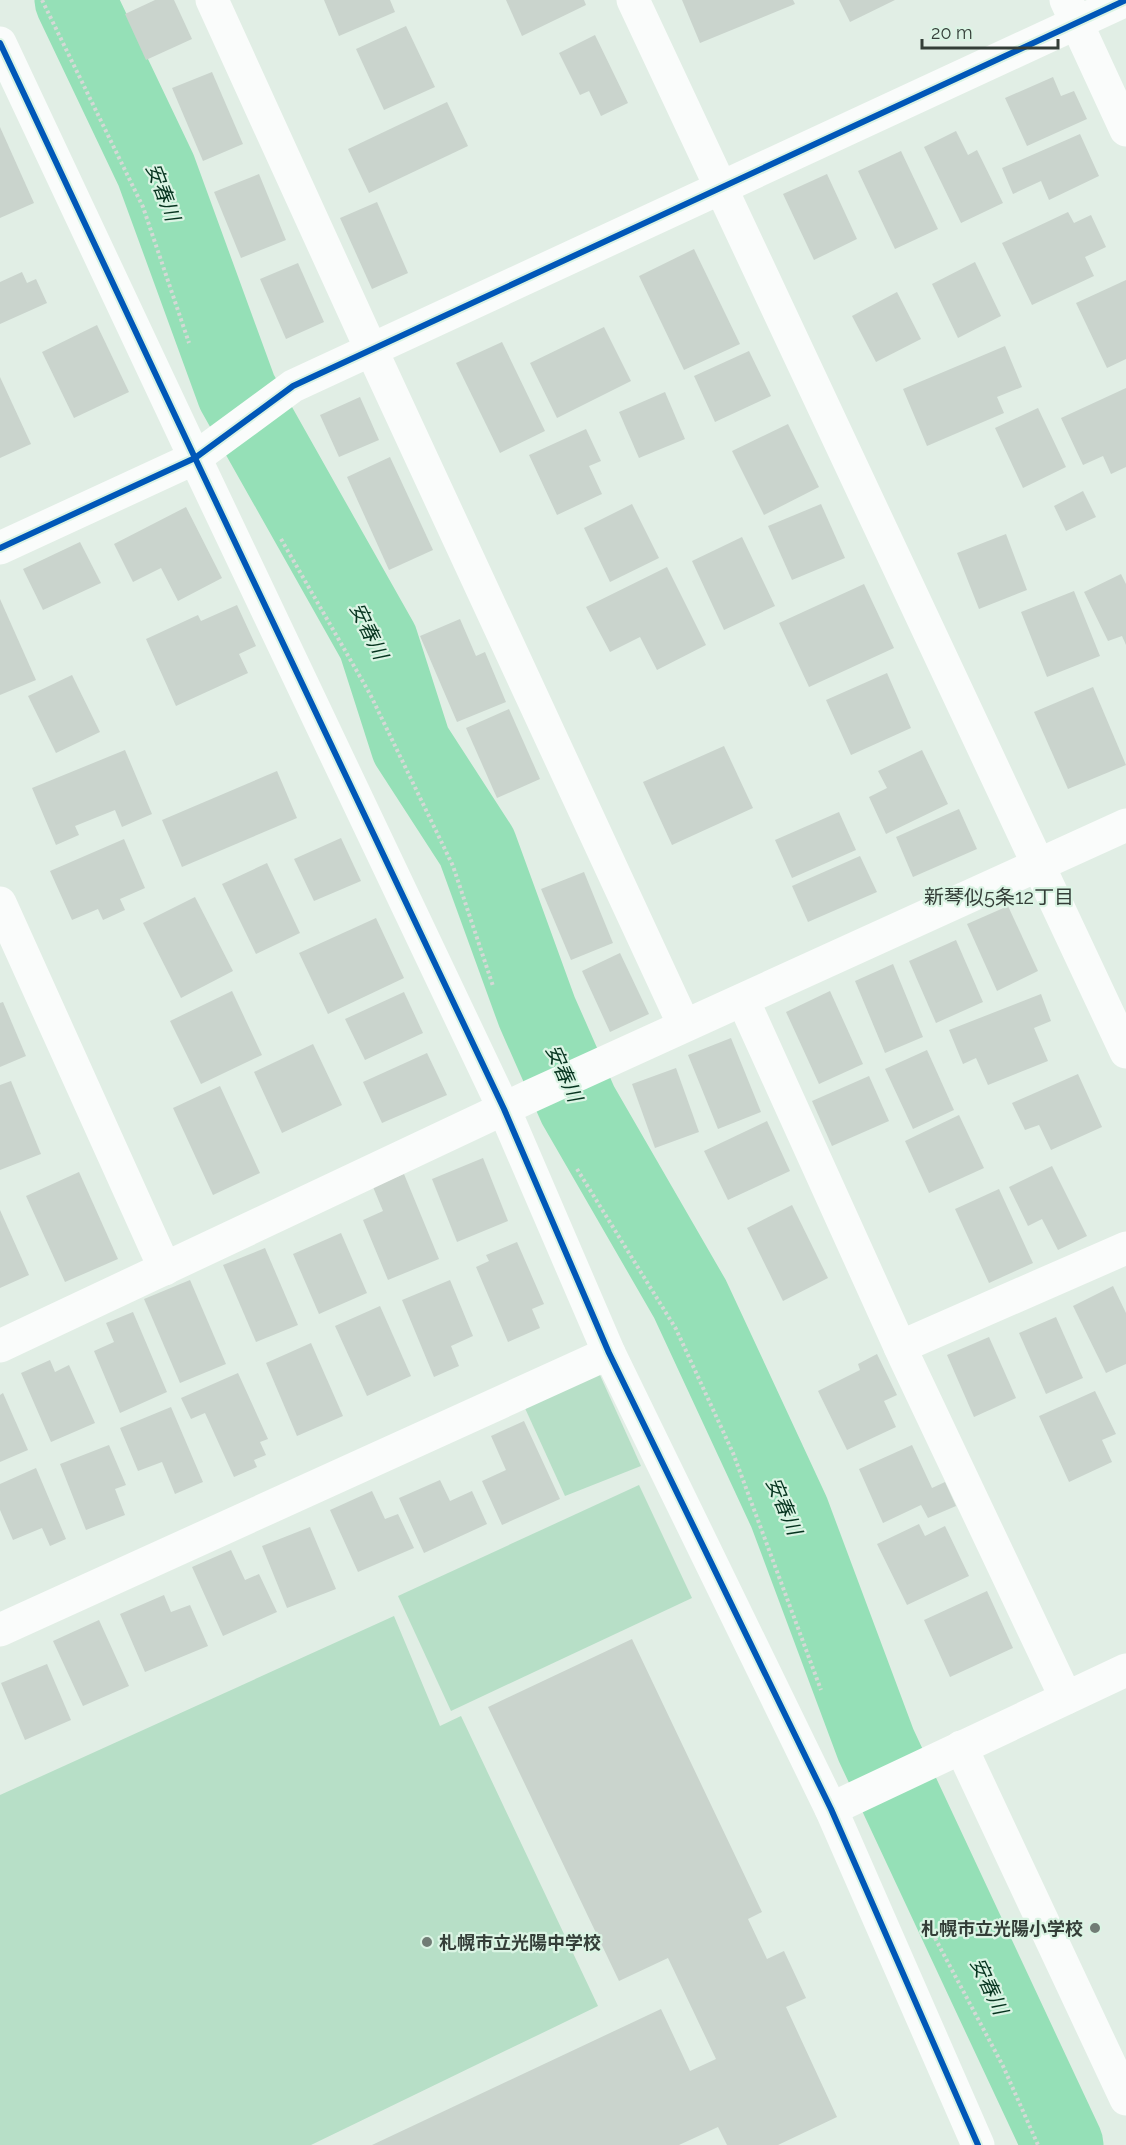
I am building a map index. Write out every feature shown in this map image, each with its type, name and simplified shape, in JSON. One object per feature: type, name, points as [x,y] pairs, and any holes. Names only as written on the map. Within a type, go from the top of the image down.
[{"type":"street","points":[[212,0],[371,350],[684,1025]]},
{"type":"street","points":[[633,0],[1126,1052]]},
{"type":"street","points":[[0,548],[195,458],[230,430],[293,386],[720,188],[1071,12],[1126,0]]},
{"type":"street","points":[[1071,12],[1126,130]]},
{"type":"street","points":[[0,43],[504,1109],[609,1353],[831,1809],[978,2145]]},
{"type":"street","points":[[0,1346],[684,1025],[1126,825]]},
{"type":"street","points":[[0,903],[165,1269]]},
{"type":"street","points":[[743,1000],[900,1347],[1066,1698]]},
{"type":"street","points":[[900,1347],[1126,1248]]},
{"type":"street","points":[[0,1630],[609,1353]]},
{"type":"street","points":[[831,1809],[1126,1670]]},
{"type":"street","points":[[961,1747],[1126,2099]]},
{"type":"path","points":[[42,0],[142,207],[192,350]]},
{"type":"path","points":[[276,529],[370,694],[453,866],[494,987]]},
{"type":"path","points":[[572,1162],[676,1329],[733,1453],[824,1698]]},
{"type":"path","points":[[932,1933],[1003,2066],[1038,2145]]},
{"type":"green space","points":[[599,1373],[641,1466],[565,1496],[524,1406]]},
{"type":"green space","points":[[639,1485],[692,1598],[451,1711],[398,1596]]},
{"type":"green space","points":[[394,1616],[440,1726],[461,1716],[598,2006],[311,2145],[0,2145],[0,1795]]},
{"type":"building","points":[[155,0],[174,0],[192,39],[146,60],[125,14]]},
{"type":"building","points":[[324,0],[390,0],[395,12],[339,36]]},
{"type":"building","points":[[506,0],[584,0],[586,5],[522,36]]},
{"type":"building","points":[[682,0],[793,0],[795,4],[700,43]]},
{"type":"building","points":[[839,0],[895,0],[850,22]]},
{"type":"building","points":[[406,26],[435,87],[384,110],[356,49]]},
{"type":"building","points":[[595,35],[628,103],[601,116],[589,91],[580,95],[559,53]]},
{"type":"building","points":[[212,72],[243,144],[203,161],[172,88]]},
{"type":"building","points":[[1053,77],[1061,96],[1074,91],[1087,119],[1027,146],[1005,98]]},
{"type":"building","points":[[447,102],[468,146],[369,193],[348,149]]},
{"type":"building","points":[[0,127],[34,203],[0,218]]},
{"type":"building","points":[[956,131],[968,155],[977,150],[1003,203],[961,223],[924,147]]},
{"type":"building","points":[[1080,134],[1099,176],[1049,200],[1041,181],[1013,194],[1002,168]]},
{"type":"building","points":[[901,151],[938,229],[895,249],[858,171]]},
{"type":"building","points":[[259,174],[286,240],[241,258],[214,192]]},
{"type":"building","points":[[827,174],[857,239],[814,260],[783,194]]},
{"type":"building","points":[[377,202],[408,273],[372,289],[340,218]]},
{"type":"building","points":[[1068,212],[1074,223],[1091,215],[1106,247],[1085,257],[1094,276],[1032,305],[1002,243]]},
{"type":"building","points":[[694,249],[740,344],[684,370],[639,276]]},
{"type":"building","points":[[975,262],[1001,316],[958,338],[932,284]]},
{"type":"building","points":[[298,263],[324,322],[286,339],[260,279]]},
{"type":"building","points":[[22,272],[27,283],[36,279],[47,303],[0,324],[0,282]]},
{"type":"building","points":[[1126,280],[1126,359],[1107,368],[1076,303]]},
{"type":"building","points":[[897,292],[921,339],[876,362],[852,316]]},
{"type":"building","points":[[97,325],[129,392],[74,418],[42,352]]},
{"type":"building","points":[[604,327],[631,381],[557,418],[530,363]]},
{"type":"building","points":[[502,342],[545,431],[500,453],[456,363]]},
{"type":"building","points":[[1005,346],[1022,387],[997,397],[1004,413],[927,446],[903,389]]},
{"type":"building","points":[[749,351],[771,396],[715,422],[694,376]]},
{"type":"building","points":[[0,377],[31,444],[0,458]]},
{"type":"building","points":[[1126,388],[1126,467],[1111,474],[1103,456],[1083,465],[1061,418]]},
{"type":"building","points":[[665,392],[685,439],[639,458],[619,412]]},
{"type":"building","points":[[360,397],[379,440],[339,457],[320,415]]},
{"type":"building","points":[[1038,408],[1066,467],[1023,488],[995,428]]},
{"type":"building","points":[[788,424],[819,487],[764,515],[732,451]]},
{"type":"building","points":[[586,429],[601,461],[589,466],[602,494],[557,515],[529,455]]},
{"type":"building","points":[[390,457],[433,550],[389,570],[347,477]]},
{"type":"building","points":[[1083,491],[1096,517],[1066,531],[1054,506]]},
{"type":"building","points":[[632,504],[659,558],[610,582],[584,528]]},
{"type":"building","points":[[821,504],[845,558],[792,580],[768,526]]},
{"type":"building","points":[[186,507],[222,578],[178,601],[161,568],[133,582],[114,544]]},
{"type":"building","points":[[1006,534],[1027,590],[979,609],[957,553]]},
{"type":"building","points":[[742,537],[775,606],[724,630],[692,561]]},
{"type":"building","points":[[80,542],[101,583],[43,610],[23,569]]},
{"type":"building","points":[[667,567],[706,645],[657,670],[640,637],[610,652],[586,607]]},
{"type":"building","points":[[1121,574],[1126,584],[1126,645],[1122,636],[1108,641],[1084,592]]},
{"type":"building","points":[[864,584],[894,648],[809,687],[779,623]]},
{"type":"building","points":[[1074,591],[1100,656],[1047,677],[1021,612]]},
{"type":"building","points":[[0,599],[36,680],[0,695]]},
{"type":"building","points":[[237,605],[256,646],[239,654],[248,673],[176,706],[146,639],[198,615],[201,621]]},
{"type":"building","points":[[460,619],[476,656],[485,652],[506,702],[457,722],[420,636]]},
{"type":"building","points":[[887,673],[911,728],[851,755],[826,700]]},
{"type":"building","points":[[72,675],[100,732],[56,753],[28,696]]},
{"type":"building","points":[[1093,687],[1126,765],[1068,789],[1034,712]]},
{"type":"building","points":[[509,709],[540,779],[497,798],[466,728]]},
{"type":"building","points":[[724,746],[753,808],[672,845],[643,782]]},
{"type":"building","points":[[125,750],[152,814],[122,827],[115,810],[75,826],[79,835],[56,845],[32,788]]},
{"type":"building","points":[[922,750],[948,804],[886,834],[869,797],[887,788],[878,771]]},
{"type":"building","points":[[277,771],[297,818],[182,867],[162,820]]},
{"type":"building","points":[[959,809],[977,849],[913,877],[896,837]]},
{"type":"building","points":[[839,812],[856,850],[792,878],[775,840]]},
{"type":"building","points":[[341,838],[361,881],[314,901],[294,859]]},
{"type":"building","points":[[124,839],[145,888],[120,899],[125,910],[103,920],[98,909],[72,920],[50,871]]},
{"type":"building","points":[[860,856],[877,892],[808,922],[792,886]]},
{"type":"building","points":[[267,863],[300,933],[256,954],[222,884]]},
{"type":"building","points":[[584,872],[613,943],[571,960],[541,889]]},
{"type":"building","points":[[195,897],[233,971],[181,998],[143,923]]},
{"type":"building","points":[[1008,906],[1038,971],[997,991],[967,924]]},
{"type":"building","points":[[376,918],[404,978],[328,1014],[299,953]]},
{"type":"building","points":[[956,940],[983,1002],[936,1023],[909,961]]},
{"type":"building","points":[[620,953],[649,1014],[610,1032],[582,971]]},
{"type":"building","points":[[893,964],[923,1037],[885,1053],[855,981]]},
{"type":"building","points":[[232,991],[262,1055],[201,1084],[170,1021]]},
{"type":"building","points":[[830,991],[863,1064],[819,1084],[786,1012]]},
{"type":"building","points":[[404,992],[423,1033],[365,1060],[345,1019]]},
{"type":"building","points":[[1041,994],[1051,1021],[1034,1028],[1048,1061],[988,1085],[976,1058],[963,1064],[949,1030]]},
{"type":"building","points":[[3,1002],[26,1056],[0,1067],[0,1003]]},
{"type":"building","points":[[731,1038],[761,1112],[718,1129],[688,1055]]},
{"type":"building","points":[[313,1044],[342,1105],[282,1133],[254,1072]]},
{"type":"building","points":[[927,1050],[954,1110],[913,1129],[885,1069]]},
{"type":"building","points":[[427,1053],[447,1095],[382,1123],[363,1082]]},
{"type":"building","points":[[676,1068],[699,1132],[655,1148],[632,1084]]},
{"type":"building","points":[[1078,1074],[1102,1127],[1051,1150],[1039,1125],[1025,1130],[1012,1103]]},
{"type":"building","points":[[869,1076],[889,1121],[832,1146],[812,1101]]},
{"type":"building","points":[[11,1081],[41,1154],[0,1170],[0,1085]]},
{"type":"building","points":[[220,1086],[260,1173],[213,1195],[173,1108]]},
{"type":"building","points":[[959,1115],[984,1168],[929,1193],[905,1141]]},
{"type":"building","points":[[767,1121],[790,1171],[728,1200],[704,1151]]},
{"type":"building","points":[[483,1158],[508,1221],[457,1242],[432,1179]]},
{"type":"building","points":[[1052,1166],[1087,1236],[1058,1250],[1042,1219],[1028,1226],[1009,1187]]},
{"type":"building","points":[[79,1172],[118,1259],[65,1282],[26,1196]]},
{"type":"building","points":[[404,1174],[439,1259],[388,1280],[363,1220],[383,1211],[373,1187]]},
{"type":"building","points":[[999,1189],[1033,1263],[989,1283],[955,1209]]},
{"type":"building","points":[[792,1205],[828,1278],[783,1301],[747,1228]]},
{"type":"building","points":[[0,1210],[29,1275],[0,1288]]},
{"type":"building","points":[[341,1233],[367,1293],[319,1314],[293,1254]]},
{"type":"building","points":[[517,1242],[544,1304],[532,1309],[540,1328],[508,1342],[476,1267],[489,1261],[486,1255]]},
{"type":"building","points":[[265,1248],[298,1325],[256,1342],[223,1265]]},
{"type":"building","points":[[190,1280],[226,1364],[180,1383],[144,1299]]},
{"type":"building","points":[[450,1280],[473,1336],[451,1346],[459,1366],[434,1377],[402,1300]]},
{"type":"building","points":[[1113,1286],[1126,1313],[1126,1364],[1106,1373],[1073,1306]]},
{"type":"building","points":[[380,1306],[411,1376],[367,1396],[335,1326]]},
{"type":"building","points":[[133,1312],[167,1392],[120,1413],[94,1351],[114,1342],[106,1323]]},
{"type":"building","points":[[1056,1317],[1083,1378],[1046,1394],[1019,1333]]},
{"type":"building","points":[[989,1337],[1016,1398],[974,1417],[947,1355]]},
{"type":"building","points":[[311,1343],[343,1416],[297,1436],[266,1363]]},
{"type":"building","points":[[877,1354],[897,1395],[884,1401],[896,1427],[847,1450],[818,1391],[860,1370],[858,1364]]},
{"type":"building","points":[[50,1360],[55,1372],[69,1365],[95,1423],[51,1442],[21,1373]]},
{"type":"building","points":[[238,1373],[268,1439],[260,1442],[266,1455],[254,1460],[257,1467],[234,1477],[205,1413],[191,1419],[181,1398]]},
{"type":"building","points":[[1095,1391],[1116,1434],[1102,1440],[1112,1462],[1069,1482],[1039,1416]]},
{"type":"building","points":[[3,1393],[28,1450],[0,1462],[0,1395]]},
{"type":"building","points":[[171,1407],[203,1482],[175,1494],[162,1462],[138,1471],[120,1428]]},
{"type":"building","points":[[524,1421],[560,1499],[502,1525],[482,1481],[506,1470],[491,1436]]},
{"type":"building","points":[[109,1445],[126,1485],[115,1489],[125,1515],[86,1530],[60,1464]]},
{"type":"building","points":[[912,1445],[932,1488],[945,1482],[956,1506],[928,1518],[921,1505],[883,1523],[859,1469]]},
{"type":"building","points":[[36,1468],[66,1539],[50,1546],[42,1528],[13,1540],[0,1510],[0,1484]]},
{"type":"building","points":[[440,1480],[450,1501],[472,1491],[487,1524],[424,1553],[399,1498]]},
{"type":"building","points":[[372,1491],[385,1519],[398,1514],[414,1548],[358,1572],[330,1510]]},
{"type":"building","points":[[919,1524],[925,1536],[945,1526],[969,1576],[907,1605],[877,1544]]},
{"type":"building","points":[[310,1527],[336,1589],[287,1608],[262,1546]]},
{"type":"building","points":[[231,1550],[245,1580],[259,1574],[277,1612],[223,1636],[192,1567]]},
{"type":"building","points":[[987,1591],[1013,1648],[950,1677],[924,1620]]},
{"type":"building","points":[[164,1595],[171,1612],[190,1605],[208,1646],[145,1672],[120,1614]]},
{"type":"building","points":[[99,1620],[129,1686],[83,1706],[53,1641]]},
{"type":"building","points":[[632,1639],[762,1912],[748,1919],[767,1959],[784,1951],[806,1998],[786,2007],[837,2117],[778,2145],[727,2145],[718,2127],[679,2145],[372,2145],[661,2009],[690,2071],[716,2059],[668,1958],[619,1981],[488,1707]]},
{"type":"building","points":[[47,1664],[71,1720],[25,1740],[1,1683]]},
{"type":"waterway","name":"安春川","points":[[75,0],[156,170],[237,392],[378,642],[411,745],[477,847],[537,1012],[578,1105],[690,1299],[789,1512],[876,1745],[1063,2145]]},
{"type":"cycle path","points":[[0,548],[195,458],[293,386],[1126,0]]},
{"type":"cycle path","points":[[0,43],[504,1109],[609,1353],[831,1809],[978,2145]]},
{"type":"place","name":"札幌市立光陽小学校","points":[[1095,1928]]},
{"type":"place","name":"札幌市立光陽中学校","points":[[427,1942]]},
{"type":"district","name":"新琴似5条12丁目","points":[[999,897]]}]
